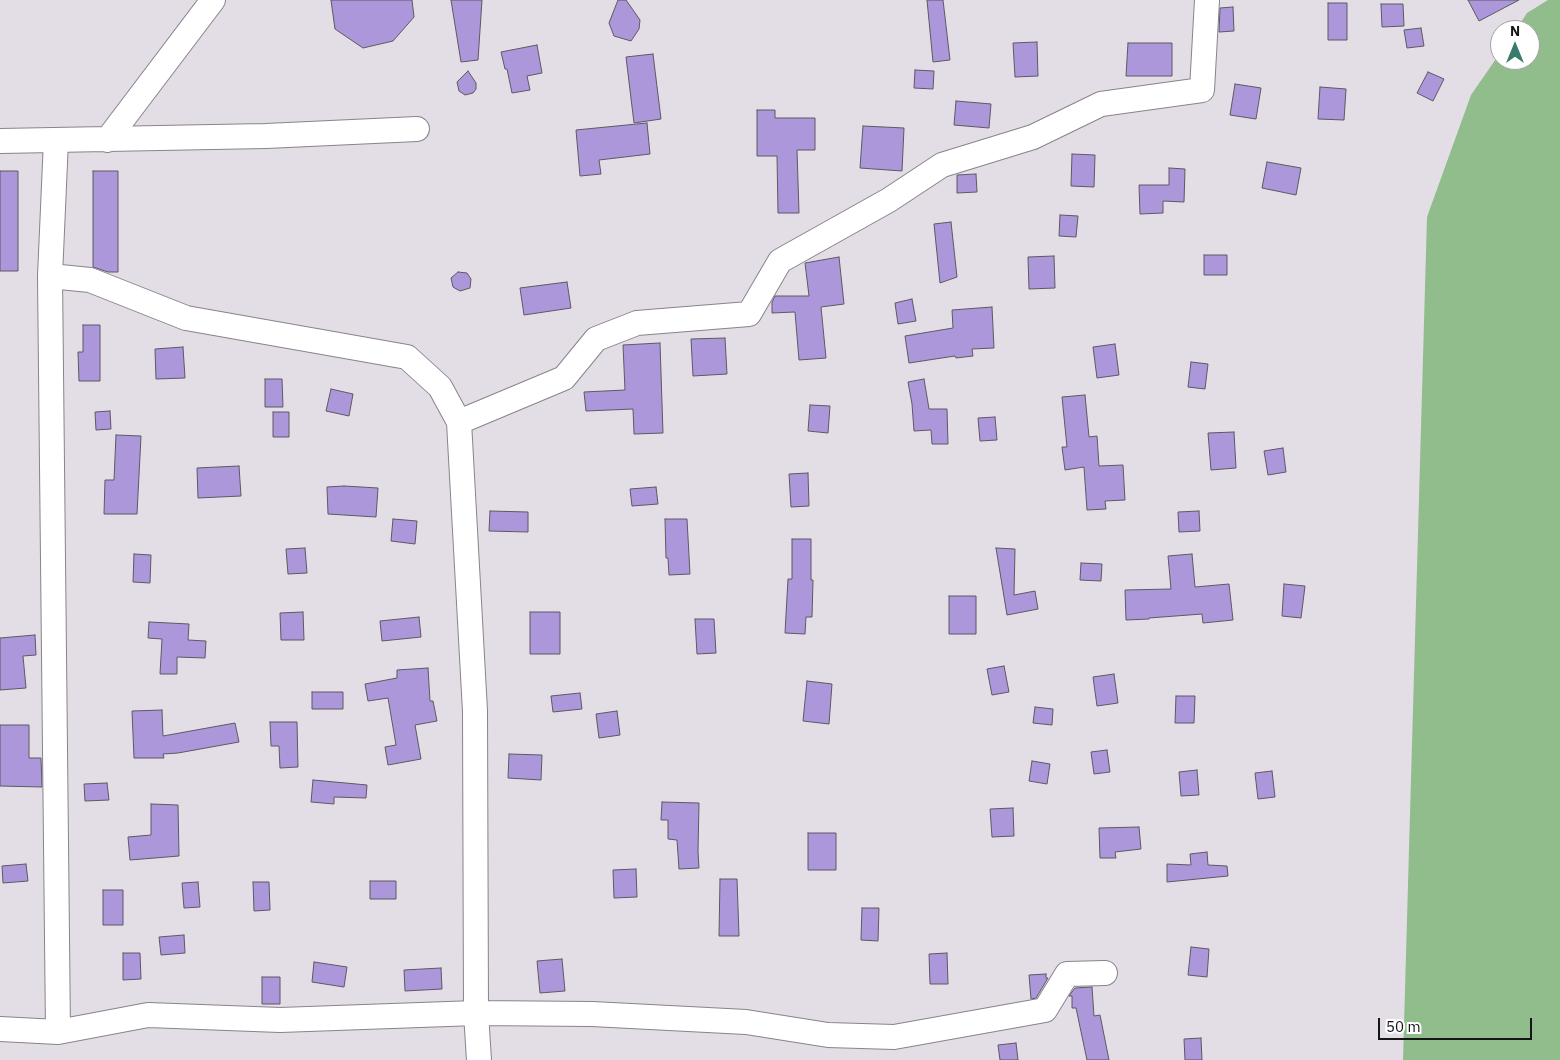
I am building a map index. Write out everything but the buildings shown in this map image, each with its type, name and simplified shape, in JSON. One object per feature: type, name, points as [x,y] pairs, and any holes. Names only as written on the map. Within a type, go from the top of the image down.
[{"type":"street","points":[[107,140],[213,0]]},
{"type":"street","points":[[459,422],[564,378],[596,339],[637,323],[749,314],[780,262],[889,200],[942,165],[1033,137],[1101,104],[1202,90],[1207,0]]},
{"type":"street","points":[[0,141],[266,136],[417,129]]},
{"type":"street","points":[[56,140],[50,276],[58,1032]]},
{"type":"street","points":[[50,276],[90,280],[186,318],[408,357],[440,386],[459,422],[475,711],[476,1013],[479,1060]]},
{"type":"street","points":[[0,1029],[58,1032],[148,1016],[280,1020],[476,1013],[592,1014],[746,1022],[828,1035],[894,1037],[1045,1010],[1067,974],[1105,973]]},
{"type":"green space","points":[[1548,0],[1560,0],[1560,1060],[1403,1060],[1427,217],[1471,95],[1490,67],[1490,70],[1540,70],[1540,20],[1522,20],[1527,13]]}]
